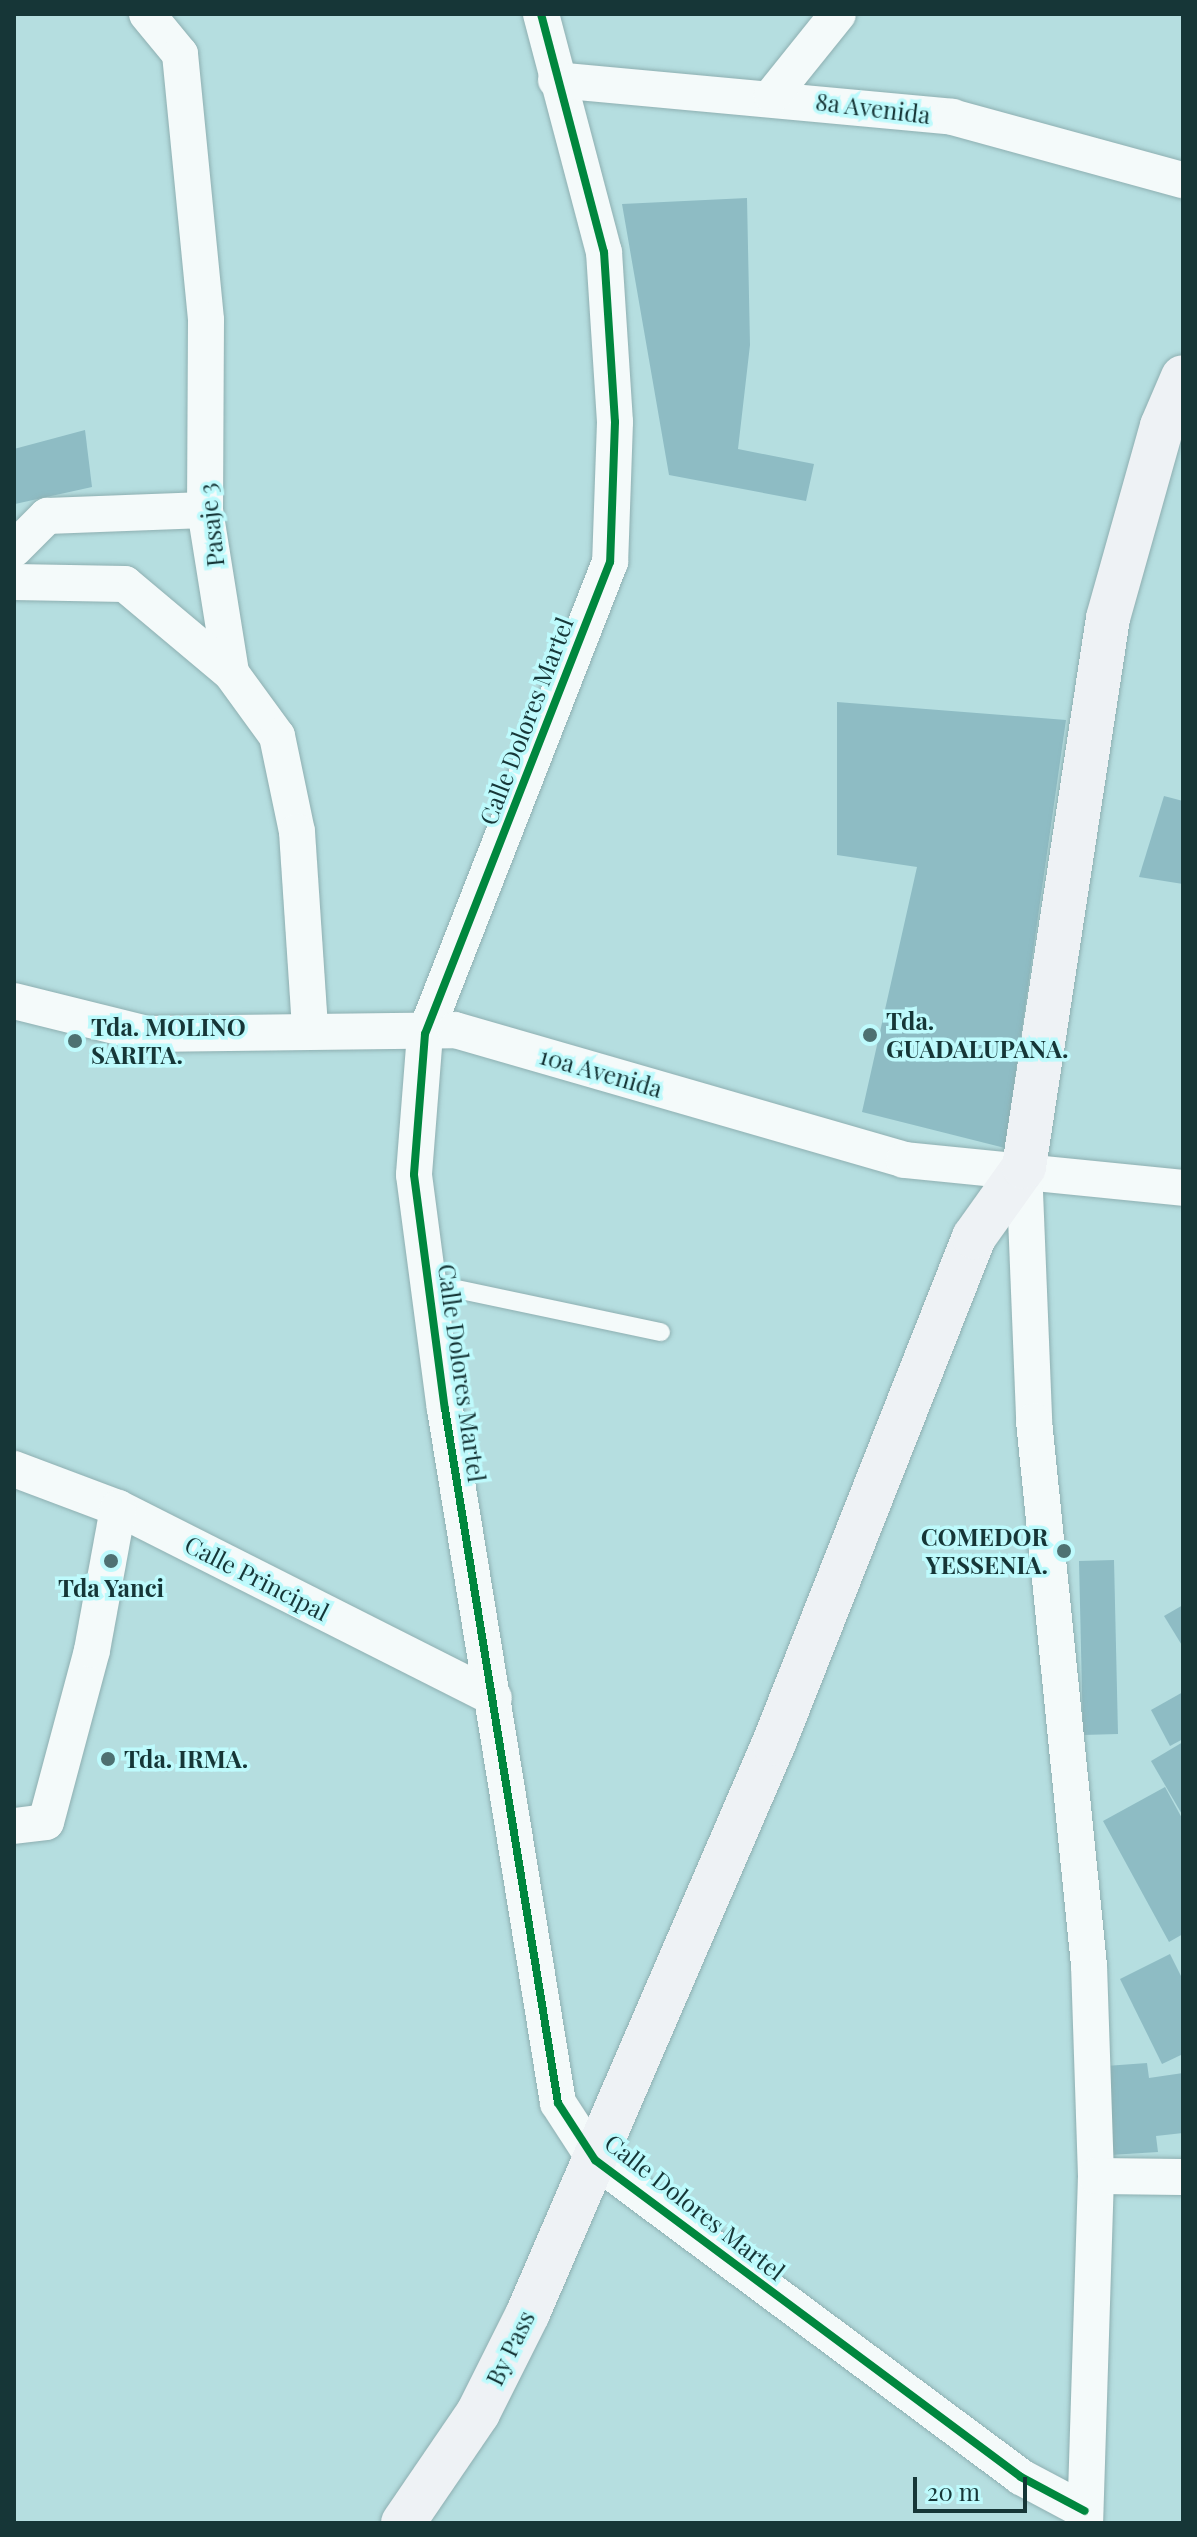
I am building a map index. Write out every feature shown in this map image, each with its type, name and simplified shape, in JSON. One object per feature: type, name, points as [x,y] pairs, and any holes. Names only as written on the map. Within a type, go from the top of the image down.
[{"type":"main road","points":[[1024,1167],[1108,618],[1172,428],[1183,377]]},
{"type":"main road","name":"By Pass","points":[[403,2523],[478,2413],[595,2160],[774,1743],[974,1237],[1024,1167]]},
{"type":"street","name":"Pasaje 3","points":[[147,14],[180,54],[206,320],[205,510],[231,673],[277,736],[297,832],[310,1029]]},
{"type":"street","name":"Calle Dolores Martel","points":[[541,14],[604,252],[615,422],[610,562],[425,1034],[414,1175],[428,1283],[558,2103],[595,2160],[1021,2477],[1085,2517]]},
{"type":"street","points":[[772,96],[838,14]]},
{"type":"street","name":"8a Avenida","points":[[556,80],[772,96],[952,117],[1183,180]]},
{"type":"street","points":[[14,549],[47,516],[205,510]]},
{"type":"street","points":[[14,582],[125,584],[231,673]]},
{"type":"street","name":"10a Avenida","points":[[14,1001],[147,1034],[310,1029],[425,1034],[455,1030],[904,1160],[1024,1167],[1183,1188]]},
{"type":"street","points":[[1024,1167],[1034,1421],[1089,1965],[1096,2176],[1085,2517]]},
{"type":"street","name":"Calle Principal","points":[[14,1469],[118,1508],[494,1698]]},
{"type":"street","points":[[14,1826],[46,1822],[92,1650],[118,1508]]},
{"type":"street","points":[[1096,2176],[1183,2177]]},
{"type":"lane","points":[[428,1283],[661,1332]]},
{"type":"building","points":[[747,198],[750,345],[738,449],[814,464],[806,501],[669,475],[622,204]]},
{"type":"building","points":[[85,430],[92,487],[15,504],[14,449]]},
{"type":"building","points":[[837,702],[1066,720],[1005,1148],[862,1112],[917,867],[837,855]]},
{"type":"building","points":[[1164,796],[1183,801],[1183,884],[1139,877]]},
{"type":"building","points":[[1114,1560],[1118,1734],[1083,1735],[1079,1561]]},
{"type":"building","points":[[1183,1605],[1183,1647],[1164,1616]]},
{"type":"building","points":[[1183,1692],[1183,1739],[1170,1746],[1151,1710]]},
{"type":"building","points":[[1183,1742],[1183,1816],[1151,1761]]},
{"type":"building","points":[[1165,1787],[1183,1820],[1183,1934],[1169,1942],[1103,1821]]},
{"type":"building","points":[[1170,1954],[1183,1980],[1183,2054],[1162,2064],[1120,1979]]},
{"type":"building","points":[[1147,2063],[1149,2078],[1183,2073],[1183,2133],[1156,2136],[1158,2152],[1110,2155],[1106,2066]]},
{"type":"cycle path","points":[[541,14],[604,252],[615,422],[610,562],[425,1034],[414,1175],[445,1409],[558,2103],[595,2160],[1021,2477],[1085,2511]]},
{"type":"place","name":"Tda. GUADALUPANA.","points":[[870,1035]]},
{"type":"place","name":"Tda. MOLINO SARITA.","points":[[75,1041]]},
{"type":"place","name":"COMEDOR YESSENIA.","points":[[1064,1551]]},
{"type":"place","name":"Tda Yanci","points":[[111,1561]]},
{"type":"place","name":"Tda. IRMA.","points":[[108,1759]]}]
